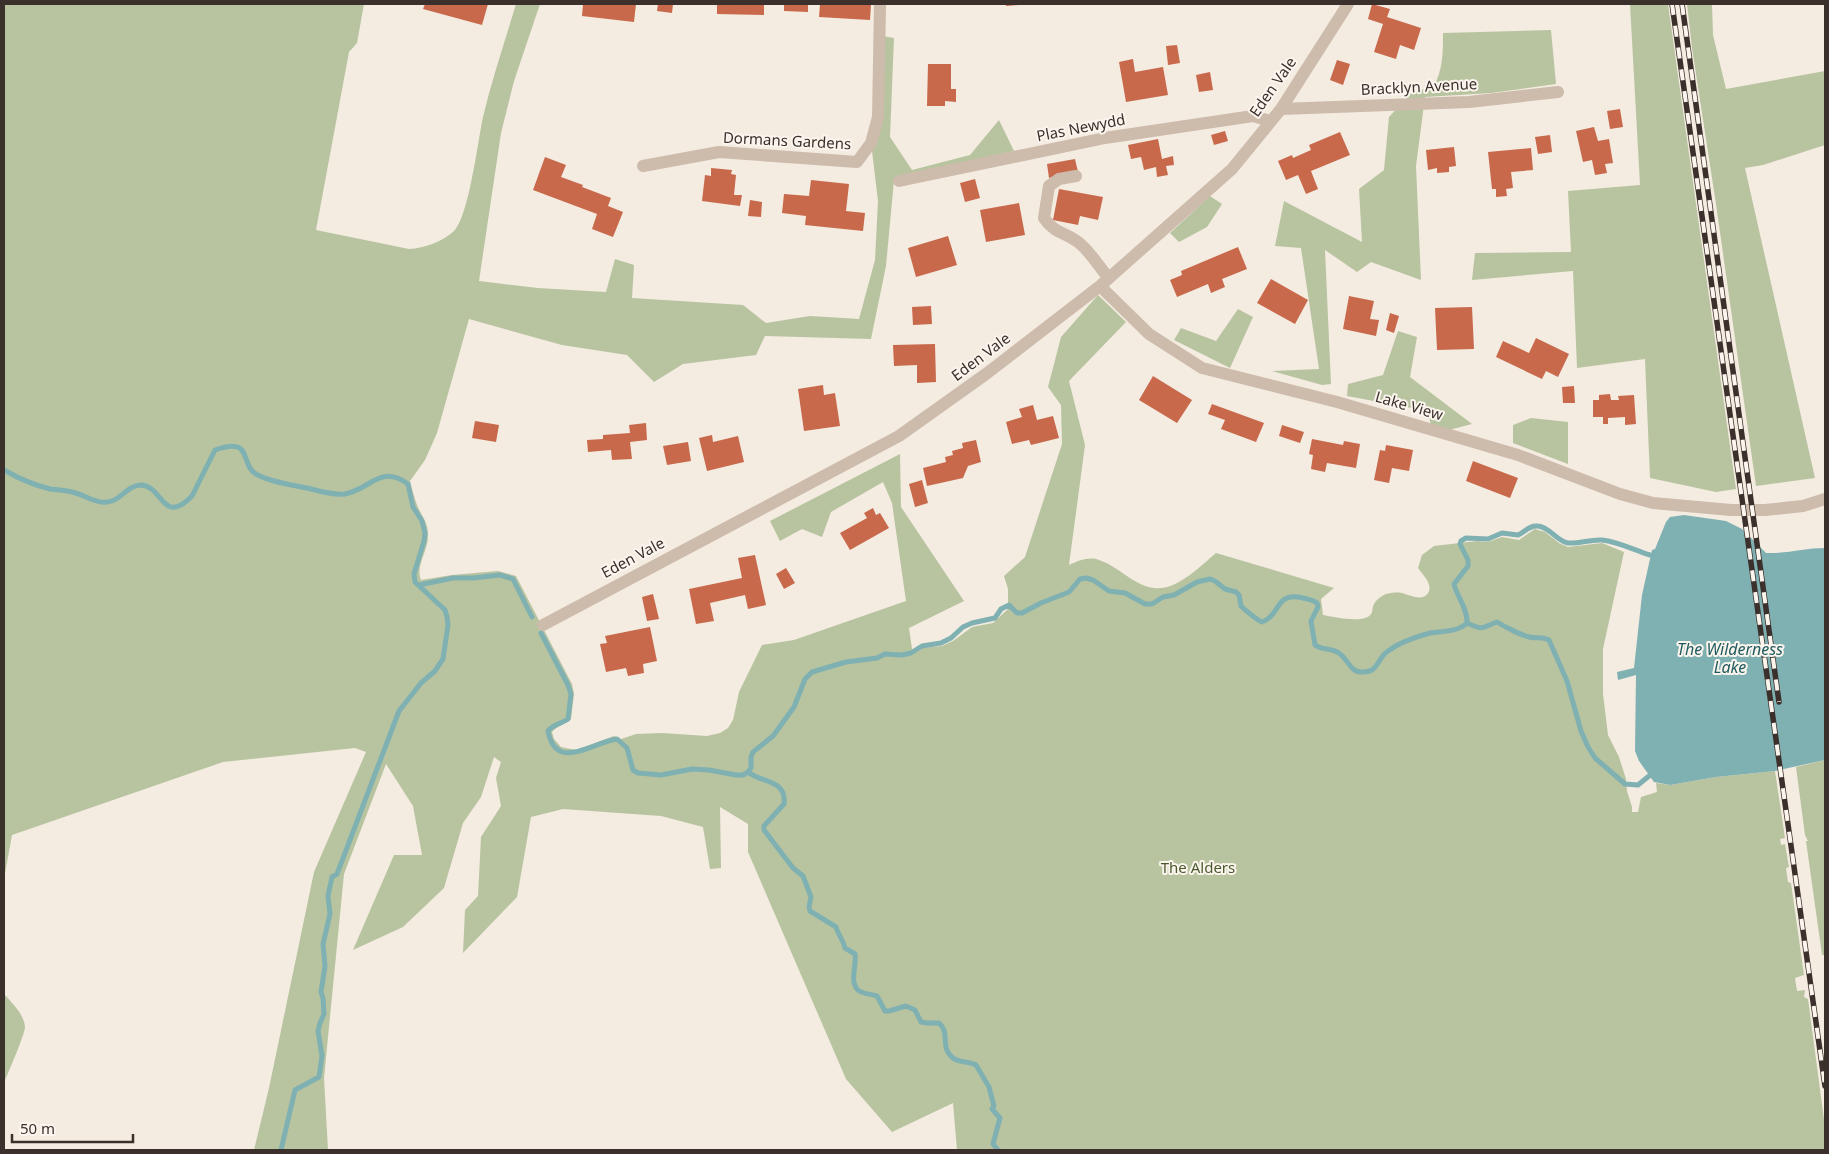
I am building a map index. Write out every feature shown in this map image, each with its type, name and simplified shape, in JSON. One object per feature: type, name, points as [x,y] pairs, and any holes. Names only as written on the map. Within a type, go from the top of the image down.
[{"type":"street","name":"Dormans Gardens","points":[[643,166],[719,152],[857,162],[872,143],[878,117],[880,4]]},
{"type":"street","name":"Eden Vale","points":[[542,625],[899,436],[986,374],[1104,282],[1232,169],[1281,109],[1348,4]]},
{"type":"street","name":"Bracklyn Avenue","points":[[1281,109],[1469,102],[1558,92]]},
{"type":"street","name":"Plas Newydd","points":[[899,181],[1105,138],[1253,116],[1270,121]]},
{"type":"street","name":"Lake View","points":[[1076,176],[1059,178],[1049,186],[1044,218],[1056,232],[1080,243],[1104,282],[1148,334],[1202,368],[1337,402],[1518,455],[1620,494],[1653,503],[1731,510],[1766,510],[1803,506],[1825,499]]},
{"type":"green space","name":"The Alders","points":[[4,4],[364,4],[357,43],[349,52],[316,230],[409,249],[427,246],[439,241],[454,231],[459,223],[472,177],[483,117],[494,74],[516,4],[540,4],[514,81],[501,133],[479,281],[538,288],[606,292],[615,259],[634,265],[632,298],[743,305],[766,323],[810,316],[859,319],[875,260],[878,201],[872,151],[882,36],[894,38],[890,137],[912,170],[970,155],[999,120],[1014,151],[894,180],[886,266],[871,339],[765,336],[756,355],[683,364],[654,382],[627,355],[562,345],[469,319],[437,433],[425,460],[410,481],[417,505],[428,530],[428,540],[420,569],[421,580],[498,571],[516,576],[572,684],[574,694],[571,719],[552,732],[554,739],[561,747],[576,750],[614,736],[621,739],[636,734],[662,733],[707,736],[720,733],[728,728],[733,720],[739,692],[762,645],[794,640],[906,601],[892,503],[883,482],[831,512],[822,537],[802,529],[780,541],[770,521],[900,454],[901,507],[964,601],[909,628],[912,649],[942,646],[953,641],[972,627],[993,623],[1008,609],[1008,589],[1004,576],[1025,557],[1062,444],[1061,405],[1048,387],[1061,337],[1098,295],[1126,322],[1069,381],[1085,445],[1069,565],[1095,559],[1108,564],[1143,585],[1152,588],[1162,588],[1185,579],[1216,553],[1334,588],[1321,599],[1323,615],[1362,619],[1372,613],[1376,601],[1386,594],[1400,593],[1420,597],[1427,595],[1430,588],[1429,585],[1418,568],[1422,555],[1434,546],[1477,541],[1488,542],[1502,537],[1519,540],[1535,529],[1545,532],[1559,543],[1568,547],[1602,543],[1624,552],[1603,649],[1603,694],[1608,735],[1619,757],[1626,779],[1632,812],[1638,812],[1641,797],[1657,792],[1656,783],[1670,785],[1716,777],[1775,771],[1785,838],[1780,839],[1781,845],[1785,844],[1789,867],[1786,868],[1788,882],[1791,883],[1804,975],[1795,978],[1797,991],[1805,990],[1804,997],[1808,999],[1825,1127],[1825,1150],[957,1150],[953,1103],[892,1132],[846,1079],[748,852],[748,824],[720,807],[721,868],[710,869],[703,827],[661,816],[563,809],[531,817],[517,897],[463,953],[465,910],[478,896],[481,837],[501,806],[496,778],[501,762],[494,757],[481,797],[463,823],[444,888],[403,927],[353,950],[394,855],[422,855],[413,806],[386,764],[344,874],[324,1078],[328,1150],[254,1150],[269,1088],[314,872],[366,752],[355,748],[223,762],[12,835],[4,879]]},
{"type":"green space","points":[[1630,4],[1668,4],[1736,489],[1716,492],[1650,478],[1645,359],[1577,368],[1573,271],[1472,280],[1475,253],[1571,252],[1568,191],[1640,185]]},
{"type":"green space","points":[[1687,4],[1712,4],[1713,35],[1726,89],[1825,71],[1825,145],[1763,165],[1745,168],[1815,478],[1756,486]]},
{"type":"green space","points":[[1551,30],[1556,84],[1491,93],[1425,97],[1416,166],[1421,280],[1371,262],[1357,272],[1325,250],[1331,384],[1322,385],[1272,371],[1319,369],[1301,248],[1275,246],[1284,201],[1362,242],[1359,189],[1384,170],[1389,117],[1413,91],[1433,88],[1441,68],[1443,33]]},
{"type":"green space","points":[[1210,196],[1222,204],[1207,227],[1179,242],[1170,233]]},
{"type":"green space","points":[[1238,309],[1253,317],[1230,368],[1174,340],[1181,328],[1216,341]]},
{"type":"green space","points":[[1398,331],[1417,337],[1410,377],[1472,424],[1449,430],[1431,425],[1425,402],[1411,408],[1347,396],[1348,384],[1383,375]]},
{"type":"green space","points":[[1531,418],[1568,422],[1568,464],[1513,443],[1513,425]]},
{"type":"green space","points":[[1825,760],[1825,955],[1822,955],[1806,841],[1808,841],[1805,835],[1796,767]]},
{"type":"green space","points":[[4,994],[20,1013],[25,1027],[4,1083]]},
{"type":"water","name":"The Wilderness Lake","points":[[1684,515],[1726,521],[1742,529],[1766,553],[1825,548],[1825,760],[1775,771],[1716,777],[1670,785],[1654,782],[1639,761],[1635,751],[1636,675],[1618,680],[1617,672],[1634,668],[1642,595],[1652,550],[1655,549],[1670,517]]},
{"type":"building","points":[[425,4],[488,4],[482,25],[423,9]]},
{"type":"building","points":[[583,4],[636,4],[634,22],[582,16]]},
{"type":"building","points":[[658,4],[673,4],[672,13],[657,11]]},
{"type":"building","points":[[717,4],[764,4],[764,15],[717,14]]},
{"type":"building","points":[[784,4],[808,4],[808,12],[784,11]]},
{"type":"building","points":[[820,4],[871,4],[870,20],[819,17]]},
{"type":"building","points":[[1006,4],[1019,4],[1019,5],[1006,6]]},
{"type":"building","points":[[1372,4],[1390,9],[1387,17],[1421,28],[1414,50],[1400,45],[1396,59],[1374,52],[1383,24],[1368,19]]},
{"type":"building","points":[[1177,45],[1180,63],[1168,65],[1166,46]]},
{"type":"building","points":[[1133,59],[1135,72],[1163,67],[1168,95],[1126,102],[1119,62]]},
{"type":"building","points":[[1337,60],[1350,64],[1343,85],[1330,80]]},
{"type":"building","points":[[928,64],[951,64],[951,89],[956,89],[956,102],[945,101],[945,106],[927,106]]},
{"type":"building","points":[[1210,72],[1213,90],[1199,92],[1196,75]]},
{"type":"building","points":[[1620,109],[1623,127],[1610,129],[1607,111]]},
{"type":"building","points":[[1594,127],[1598,141],[1609,139],[1613,163],[1605,164],[1607,173],[1595,175],[1592,160],[1583,162],[1576,131]]},
{"type":"building","points":[[1225,131],[1228,141],[1214,145],[1211,135]]},
{"type":"building","points":[[1340,132],[1350,155],[1311,171],[1318,189],[1306,194],[1298,175],[1286,180],[1278,161],[1292,155],[1293,158],[1311,150],[1309,145]]},
{"type":"building","points":[[1550,135],[1552,152],[1538,154],[1535,137]]},
{"type":"building","points":[[1158,139],[1162,159],[1173,156],[1174,165],[1166,166],[1168,175],[1157,177],[1156,167],[1144,170],[1141,157],[1131,159],[1128,145]]},
{"type":"building","points":[[1454,147],[1456,166],[1449,167],[1449,172],[1437,173],[1437,168],[1428,170],[1426,150]]},
{"type":"building","points":[[1531,148],[1533,170],[1511,172],[1513,188],[1506,189],[1507,196],[1496,197],[1496,189],[1492,189],[1488,152]]},
{"type":"building","points":[[545,157],[566,165],[561,177],[611,198],[608,206],[623,212],[613,237],[592,229],[597,214],[533,190]]},
{"type":"building","points":[[1075,159],[1078,172],[1049,178],[1047,164]]},
{"type":"building","points":[[711,168],[732,170],[731,174],[736,175],[734,195],[742,195],[740,206],[702,201],[705,175],[711,176]]},
{"type":"building","points":[[975,179],[980,198],[965,202],[960,183]]},
{"type":"building","points":[[811,180],[849,184],[846,211],[865,213],[863,231],[805,225],[806,216],[782,213],[784,194],[809,196]]},
{"type":"building","points":[[1059,189],[1103,197],[1098,220],[1080,216],[1078,225],[1053,220]]},
{"type":"building","points":[[750,200],[762,202],[761,217],[748,216]]},
{"type":"building","points":[[1019,203],[1025,235],[986,242],[980,210]]},
{"type":"building","points":[[948,236],[957,265],[916,277],[908,248]]},
{"type":"building","points":[[1238,247],[1247,269],[1222,279],[1225,287],[1211,293],[1208,284],[1177,297],[1170,280],[1182,275],[1181,271]]},
{"type":"building","points":[[1271,279],[1308,300],[1295,324],[1257,303]]},
{"type":"building","points":[[1349,296],[1374,301],[1370,319],[1379,320],[1376,336],[1343,329]]},
{"type":"building","points":[[931,306],[932,324],[913,325],[912,307]]},
{"type":"building","points":[[1472,307],[1474,349],[1437,350],[1435,308]]},
{"type":"building","points":[[1390,313],[1399,316],[1394,333],[1386,330]]},
{"type":"building","points":[[1536,338],[1569,354],[1558,377],[1546,371],[1542,379],[1496,357],[1503,341],[1529,353]]},
{"type":"building","points":[[935,344],[936,382],[917,383],[917,365],[894,366],[893,345]]},
{"type":"building","points":[[1153,376],[1192,400],[1177,423],[1139,400]]},
{"type":"building","points":[[823,385],[824,395],[835,393],[840,426],[804,431],[798,389]]},
{"type":"building","points":[[1574,386],[1575,403],[1563,403],[1562,387]]},
{"type":"building","points":[[1610,394],[1611,400],[1619,400],[1618,396],[1634,395],[1636,424],[1625,425],[1625,417],[1608,418],[1608,424],[1603,424],[1603,417],[1593,417],[1593,400],[1599,400],[1599,395]]},
{"type":"building","points":[[1212,404],[1264,423],[1256,442],[1221,429],[1225,420],[1208,414]]},
{"type":"building","points":[[1033,405],[1037,420],[1053,416],[1059,438],[1031,445],[1029,440],[1012,444],[1006,422],[1022,417],[1019,409]]},
{"type":"building","points":[[475,421],[499,425],[496,442],[472,438]]},
{"type":"building","points":[[646,423],[647,440],[630,442],[632,459],[612,460],[611,450],[588,452],[587,440],[603,439],[603,435],[630,433],[629,425]]},
{"type":"building","points":[[1282,425],[1304,432],[1300,443],[1279,436]]},
{"type":"building","points":[[712,435],[713,442],[738,436],[744,462],[707,471],[699,438]]},
{"type":"building","points":[[1312,439],[1343,445],[1344,441],[1360,444],[1356,468],[1327,463],[1325,472],[1311,469],[1313,455],[1309,454]]},
{"type":"building","points":[[976,440],[981,462],[968,466],[963,478],[927,486],[923,468],[946,462],[945,457],[953,455],[952,451],[963,448],[962,443]]},
{"type":"building","points":[[688,442],[691,461],[667,465],[663,446]]},
{"type":"building","points":[[1386,445],[1413,450],[1409,471],[1392,468],[1389,483],[1374,480],[1380,450],[1385,451]]},
{"type":"building","points":[[1473,461],[1518,478],[1510,498],[1466,481]]},
{"type":"building","points":[[922,480],[928,503],[915,507],[909,484]]},
{"type":"building","points":[[873,508],[876,515],[880,513],[889,528],[850,550],[840,533],[867,518],[864,513]]},
{"type":"building","points":[[755,555],[766,605],[748,609],[745,595],[710,603],[714,621],[696,624],[689,589],[742,578],[738,558]]},
{"type":"building","points":[[786,568],[795,583],[784,589],[776,574]]},
{"type":"building","points":[[653,594],[659,619],[647,621],[642,597]]},
{"type":"building","points":[[650,627],[657,661],[643,664],[644,673],[628,676],[626,668],[606,672],[600,644],[607,643],[605,636]]},
{"type":"waterway","points":[[4,470],[50,489],[77,493],[92,500],[102,502],[112,501],[129,489],[142,485],[149,487],[164,503],[175,507],[192,496],[215,450],[235,446],[241,449],[251,470],[256,474],[269,480],[328,493],[345,494],[383,477],[390,476],[408,484],[413,507],[422,521],[425,533],[414,574],[415,582],[445,610],[448,625],[443,659],[435,671],[421,683],[399,711],[337,874],[332,877],[328,896],[330,914],[323,944],[325,966],[321,992],[324,1014],[318,1031],[322,1056],[319,1077],[295,1090],[281,1150]]},
{"type":"waterway","points":[[541,633],[571,694],[568,719],[548,731],[552,744],[559,750],[567,753],[576,752],[617,739],[627,748],[633,770],[638,773],[661,775],[692,769],[743,775],[751,768],[753,752],[773,736],[794,707],[805,679],[812,672],[846,662],[877,658],[885,654],[902,655],[911,653],[922,646],[941,643],[951,638],[963,627],[995,618],[1001,609],[1009,605],[1017,613],[1022,613],[1069,592],[1080,579],[1093,580],[1109,591],[1125,593],[1145,604],[1152,604],[1163,597],[1174,595],[1197,582],[1210,579],[1225,589],[1236,592],[1239,595],[1241,606],[1262,622],[1268,619],[1287,598],[1294,597],[1310,600],[1317,603],[1318,607],[1311,621],[1315,645],[1341,654],[1355,670],[1363,672],[1372,670],[1384,654],[1403,642],[1430,633],[1455,630],[1467,623],[1466,613],[1454,584],[1468,566],[1468,560],[1460,544],[1466,538],[1488,539],[1502,533],[1518,535],[1538,526],[1546,529],[1564,542],[1576,543],[1602,540],[1620,544],[1650,555]]},
{"type":"waterway","points":[[419,585],[453,578],[500,575],[513,579],[532,617]]},
{"type":"waterway","points":[[1467,623],[1482,628],[1497,622],[1526,636],[1549,640],[1567,681],[1581,731],[1595,758],[1625,784],[1638,785],[1649,776]]},
{"type":"waterway","points":[[748,772],[777,786],[784,796],[784,804],[764,826],[764,830],[793,868],[803,876],[811,897],[810,911],[836,927],[845,948],[855,954],[855,987],[862,992],[877,996],[885,1011],[906,1006],[915,1010],[921,1022],[939,1023],[944,1031],[949,1054],[956,1060],[976,1065],[989,1087],[994,1106],[992,1109],[1000,1118],[993,1144],[998,1150]]},
{"type":"railway","points":[[1672,4],[1825,1086]]},
{"type":"railway","points":[[1682,4],[1779,702]]}]
